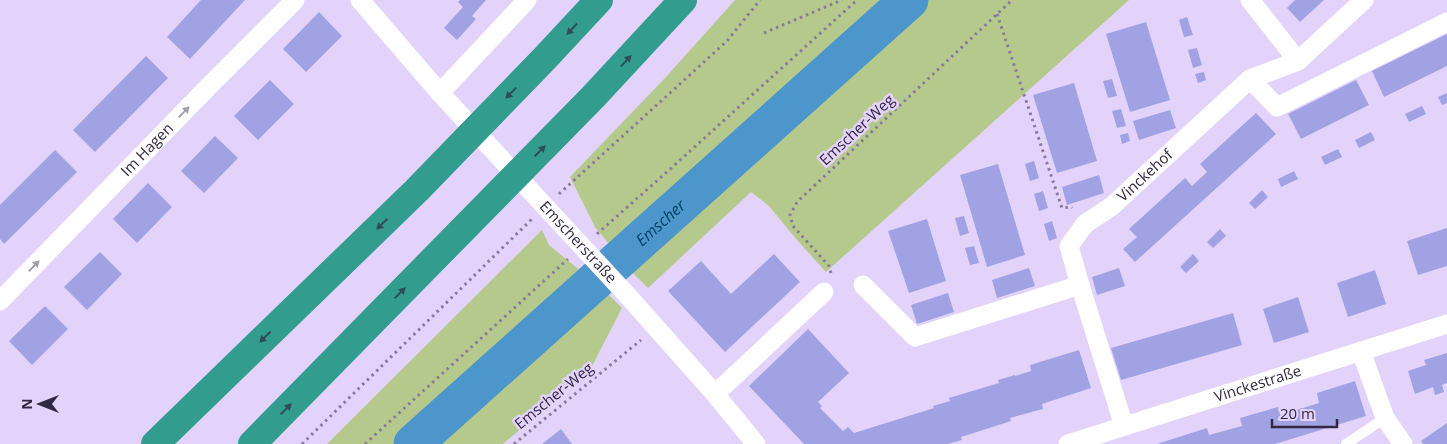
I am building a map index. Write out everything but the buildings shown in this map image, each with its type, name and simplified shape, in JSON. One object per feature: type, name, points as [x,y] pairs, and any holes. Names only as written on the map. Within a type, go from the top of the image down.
[{"type":"highway","points":[[155,444],[417,190],[546,58],[599,0]]},
{"type":"highway","points":[[252,444],[593,97],[683,0]]},
{"type":"street","name":"Im Hagen","points":[[0,301],[295,0]]},
{"type":"street","name":"Emscherstraße","points":[[360,0],[440,93],[716,394],[756,444]]},
{"type":"street","points":[[440,93],[527,0]]},
{"type":"street","points":[[1250,0],[1298,62]]},
{"type":"street","name":"Vinckehof","points":[[1124,426],[1069,246],[1085,224],[1112,206],[1250,78],[1298,62],[1364,0]]},
{"type":"street","points":[[1250,78],[1277,107],[1447,22]]},
{"type":"street","points":[[863,285],[915,337],[1080,285]]},
{"type":"street","points":[[716,394],[824,292]]},
{"type":"street","name":"Vinckestraße","points":[[1068,444],[1447,324]]},
{"type":"street","points":[[1361,350],[1385,418],[1403,444]]},
{"type":"lane","points":[[1346,444],[1385,418]]},
{"type":"path","points":[[302,444],[545,207],[727,41],[760,0]]},
{"type":"path","points":[[764,33],[842,0]]},
{"type":"path","points":[[597,234],[857,0]]},
{"type":"path","name":"Emscher-Weg","points":[[824,292],[833,282],[829,266],[793,226],[790,215],[798,202],[1012,0]]},
{"type":"path","points":[[997,14],[1062,208],[1071,207],[1085,224]]},
{"type":"path","points":[[366,444],[568,259]]},
{"type":"path","name":"Emscher-Weg","points":[[514,444],[656,328]]},
{"type":"green space","points":[[735,0],[1129,0],[826,272],[768,205],[751,192],[648,288],[595,227],[570,177],[665,78]]},
{"type":"green space","points":[[542,230],[549,245],[606,292],[622,308],[590,370],[503,444],[327,444]]},
{"type":"waterway","name":"Emscher","points":[[413,444],[909,0]]}]
